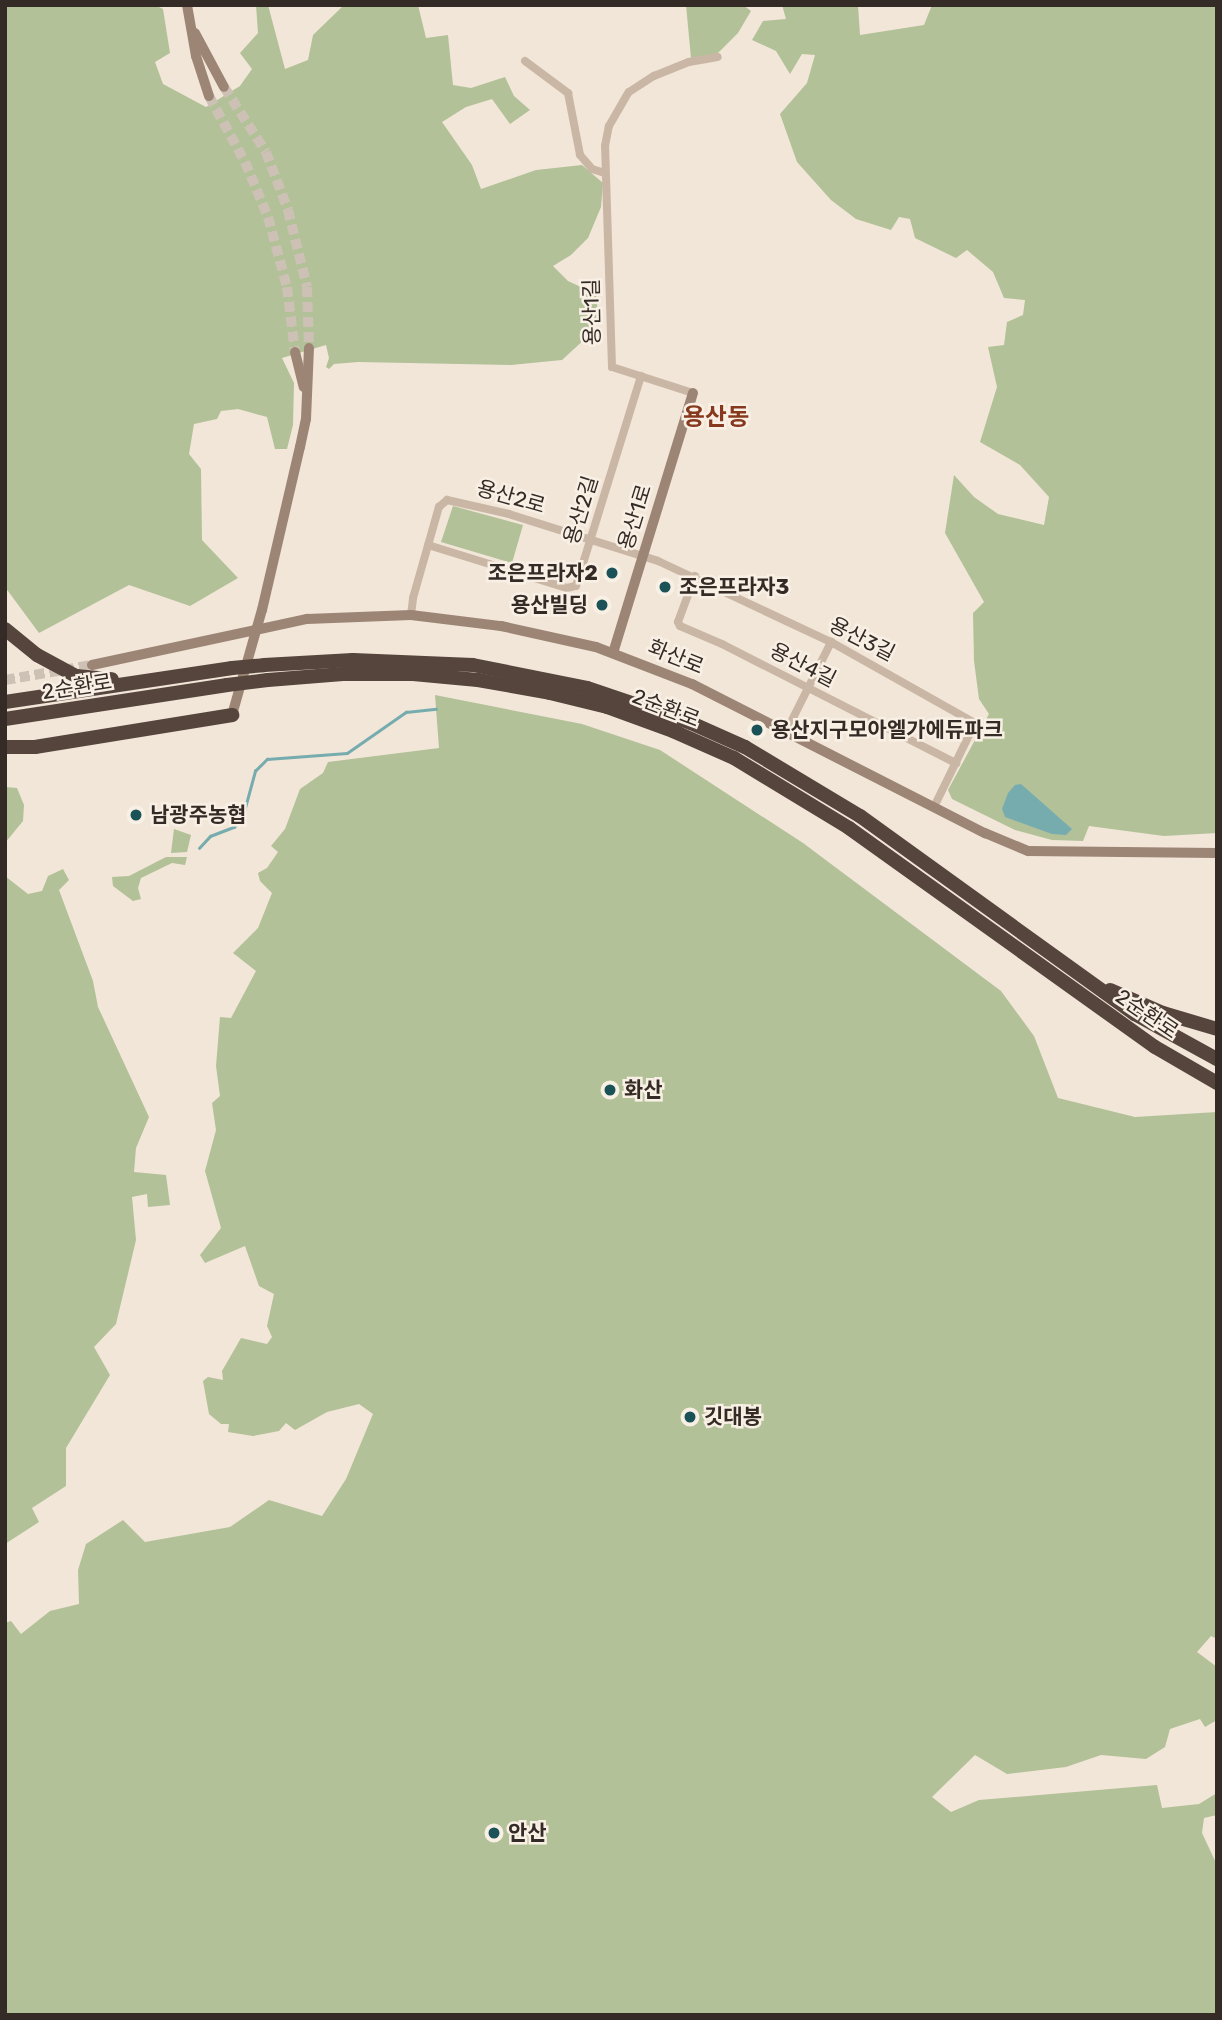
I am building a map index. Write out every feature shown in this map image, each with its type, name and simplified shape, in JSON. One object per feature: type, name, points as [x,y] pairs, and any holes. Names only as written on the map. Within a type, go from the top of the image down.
[{"type":"highway","points":[[5,629],[37,655],[76,676],[124,679],[201,674]]},
{"type":"highway","name":"2순환로","points":[[5,719],[227,685],[266,672],[354,660],[473,665],[587,688],[691,723],[745,747],[860,816],[1135,1013],[1217,1059]]},
{"type":"highway","name":"2순환로","points":[[5,702],[232,668],[266,672],[414,674],[478,680],[595,704],[673,731],[734,758],[828,814],[1156,1046],[1217,1083]]},
{"type":"highway","points":[[5,747],[35,747],[232,715]]},
{"type":"highway","points":[[1093,984],[1164,1013],[1217,1029]]},
{"type":"main road","points":[[187,5],[202,77],[209,96]]},
{"type":"main road","points":[[193,31],[224,87]]},
{"type":"main road","points":[[232,715],[257,630],[300,447],[309,348]]},
{"type":"main road","points":[[295,352],[306,393]]},
{"type":"main road","name":"용산1로","points":[[613,653],[692,393]]},
{"type":"main road","name":"화산로","points":[[92,665],[307,619],[411,615],[501,626],[613,653],[728,700],[1010,845],[1040,853],[1128,850],[1217,853]]},
{"type":"street","name":"용산1길","points":[[692,393],[612,366],[605,146],[609,126],[629,92],[654,76],[689,62],[718,57]]},
{"type":"street","points":[[525,61],[568,93],[580,155],[592,169],[605,173]]},
{"type":"street","name":"용산2길","points":[[428,545],[572,588],[578,582],[641,376]]},
{"type":"street","name":"용산2로","points":[[411,615],[439,507],[450,499],[591,538],[643,556]]},
{"type":"street","name":"용산3길","points":[[643,556],[695,576],[831,642],[975,723],[934,807]]},
{"type":"street","name":"용산4길","points":[[695,576],[678,622],[680,626],[956,763]]},
{"type":"street","points":[[786,732],[831,642]]},
{"type":"green space","points":[[5,5],[155,5],[163,9],[170,53],[155,62],[163,84],[206,107],[240,86],[252,69],[240,53],[258,33],[256,5],[268,5],[285,69],[308,60],[313,35],[344,5],[418,5],[426,38],[448,35],[453,85],[471,88],[505,77],[514,96],[530,110],[510,124],[492,99],[466,107],[442,122],[472,165],[481,189],[536,170],[582,165],[603,183],[601,207],[588,238],[571,255],[553,266],[568,281],[596,294],[598,314],[587,337],[562,360],[511,365],[358,362],[334,364],[329,369],[326,367],[329,358],[326,345],[282,358],[294,383],[293,425],[287,449],[275,449],[267,417],[238,409],[221,411],[217,419],[194,424],[189,454],[201,469],[202,540],[238,578],[190,606],[129,585],[39,633],[5,587]]},
{"type":"green space","points":[[686,5],[743,5],[751,11],[738,33],[717,54],[691,58]]},
{"type":"green space","points":[[782,5],[858,5],[860,35],[924,25],[932,5],[1217,5],[1217,833],[1164,836],[1089,826],[1083,841],[1052,840],[1015,830],[952,799],[948,790],[989,714],[979,699],[974,661],[973,613],[984,602],[945,533],[954,475],[974,497],[998,514],[1044,525],[1049,497],[1020,465],[980,442],[997,387],[988,347],[1004,345],[1007,322],[1023,315],[1025,300],[1004,298],[993,272],[967,250],[956,258],[915,238],[910,219],[899,217],[891,230],[856,219],[831,200],[797,162],[780,114],[807,83],[815,55],[802,54],[790,74],[776,51],[752,40],[763,21],[786,19]]},
{"type":"green space","points":[[453,506],[523,525],[512,563],[441,542]]},
{"type":"green space","points":[[435,695],[582,724],[660,750],[803,843],[1001,991],[1034,1036],[1058,1098],[1135,1117],[1217,1112],[1217,1639],[1211,1636],[1197,1652],[1217,1667],[1217,1720],[1205,1727],[1200,1719],[1170,1729],[1165,1747],[1146,1759],[1101,1755],[1066,1767],[1007,1774],[975,1755],[932,1797],[951,1812],[979,1800],[1157,1785],[1162,1808],[1199,1804],[1217,1793],[1217,1815],[1204,1818],[1202,1833],[1217,1865],[1217,2015],[5,2015],[5,1623],[11,1621],[21,1634],[50,1611],[79,1604],[78,1570],[86,1544],[123,1520],[145,1542],[230,1527],[269,1500],[322,1516],[346,1479],[373,1414],[359,1404],[327,1412],[295,1430],[286,1423],[279,1431],[253,1436],[228,1432],[229,1424],[221,1424],[209,1414],[203,1381],[208,1377],[223,1380],[222,1371],[241,1338],[267,1344],[272,1337],[267,1326],[274,1294],[259,1286],[245,1246],[205,1263],[200,1255],[221,1228],[205,1171],[216,1130],[212,1103],[220,1096],[216,1066],[220,1017],[231,1018],[256,971],[233,953],[258,928],[272,893],[260,881],[258,873],[267,868],[278,852],[271,846],[285,829],[300,789],[323,773],[328,762],[439,748]]},
{"type":"green space","points":[[5,787],[17,788],[24,805],[23,821],[5,843]]},
{"type":"green space","points":[[174,829],[191,835],[187,852],[171,853]]},
{"type":"green space","points":[[166,857],[187,857],[185,865],[172,863],[141,878],[138,888],[141,899],[133,901],[113,886],[112,877],[129,876]]},
{"type":"green space","points":[[63,869],[69,880],[59,890],[93,981],[98,1007],[149,1117],[136,1148],[134,1172],[166,1175],[170,1205],[148,1207],[147,1194],[132,1197],[136,1240],[116,1324],[94,1347],[110,1375],[66,1448],[66,1486],[32,1508],[39,1522],[5,1544],[5,876],[28,894],[42,891],[48,876]]},
{"type":"water","points":[[1021,784],[1072,829],[1066,835],[1052,834],[1005,817],[1002,809],[1008,793],[1015,785]]},
{"type":"waterway","points":[[199,848],[210,836],[234,827],[243,815],[255,771],[267,759],[347,753],[406,712],[436,709]]},
{"type":"tunnel","points":[[224,87],[266,152],[288,210],[307,287],[309,348]]},
{"type":"tunnel","points":[[209,96],[245,162],[268,217],[287,287],[295,352]]},
{"type":"tunnel","points":[[5,680],[92,665]]},
{"type":"place","name":"조은프라자2","points":[[612,573]]},
{"type":"place","name":"조은프라자3","points":[[665,587]]},
{"type":"place","name":"용산빌딩","points":[[602,605]]},
{"type":"place","name":"용산지구모아엘가에듀파크","points":[[757,730]]},
{"type":"place","name":"남광주농협","points":[[136,815]]},
{"type":"place","name":"화산","points":[[610,1090]]},
{"type":"place","name":"깃대봉","points":[[690,1417]]},
{"type":"place","name":"안산","points":[[494,1833]]},
{"type":"district","name":"용산동","points":[[716,418]]}]
